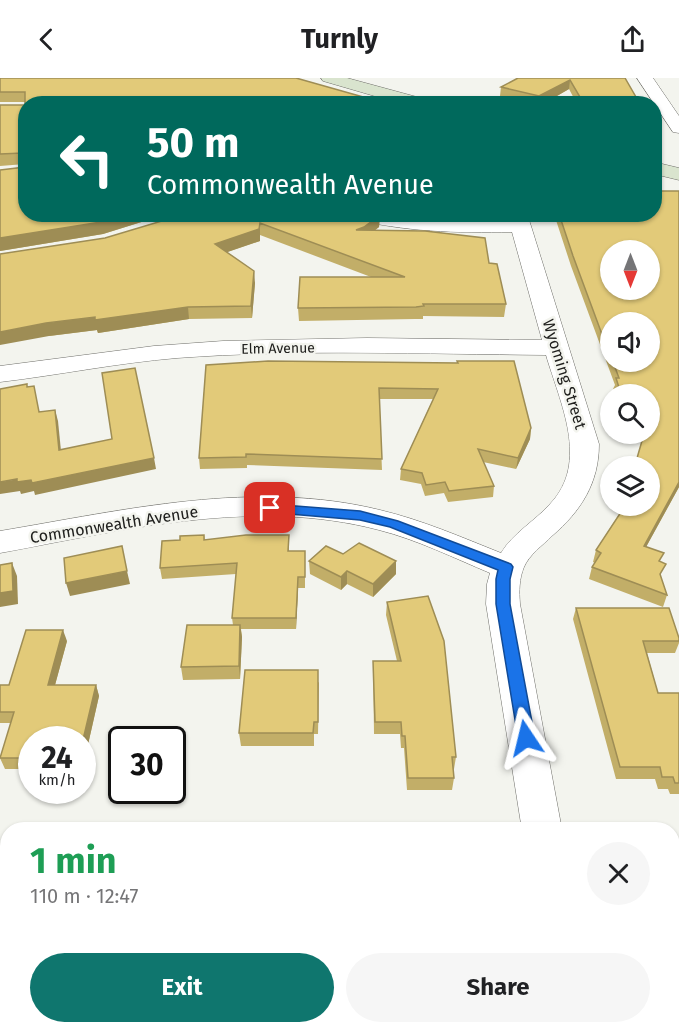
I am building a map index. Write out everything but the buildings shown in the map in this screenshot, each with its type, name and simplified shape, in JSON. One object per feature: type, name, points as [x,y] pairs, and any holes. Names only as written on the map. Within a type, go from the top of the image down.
[{"type":"main road","points":[[329,78],[393,96]]},
{"type":"main road","points":[[662,170],[679,174]]},
{"type":"street","points":[[645,78],[657,96]]},
{"type":"street","points":[[662,103],[679,128]]},
{"type":"street","points":[[401,222],[418,225],[479,222]]},
{"type":"street","name":"Wyoming Street","points":[[506,567],[517,552],[572,497],[581,479],[585,462],[584,436],[520,222]]},
{"type":"street","name":"Elm Avenue","points":[[0,374],[104,359],[203,350],[558,348]]},
{"type":"street","name":"Commonwealth Avenue","points":[[0,542],[142,516],[184,511],[226,508],[315,510],[360,515],[394,524],[506,567]]},
{"type":"street","points":[[506,567],[503,579],[503,604],[541,822]]},
{"type":"route","points":[[270,508],[360,515],[394,524],[506,567],[503,579],[503,604],[526,738]]}]
